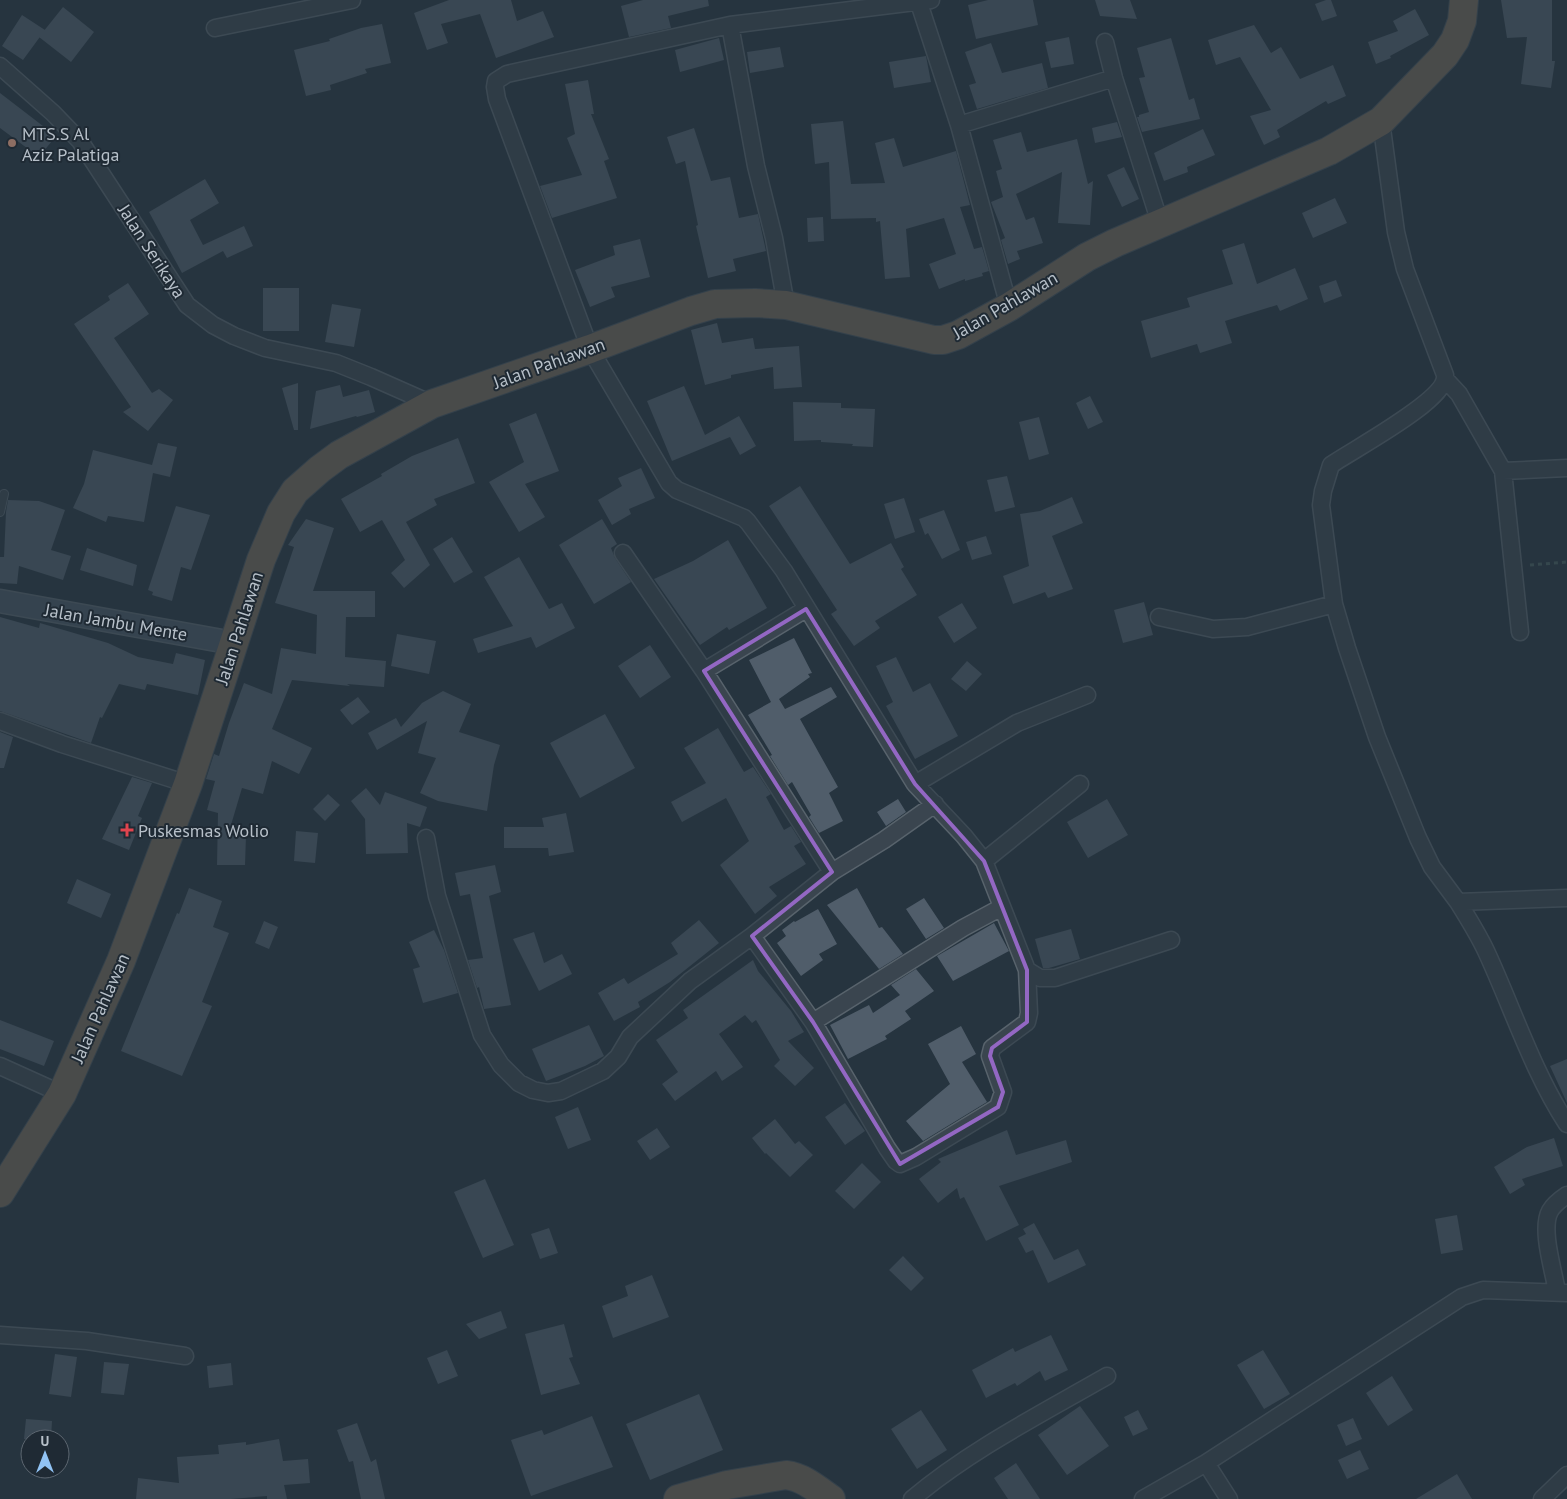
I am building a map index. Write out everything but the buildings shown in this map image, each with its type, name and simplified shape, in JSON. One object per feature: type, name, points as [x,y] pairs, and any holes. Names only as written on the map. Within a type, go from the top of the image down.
[{"type":"highway","name":"Jalan Pahlawan","points":[[0,1193],[62,1094],[121,962],[188,784],[261,560],[281,513],[295,491],[320,469],[338,455],[432,404],[715,304],[755,303],[786,306],[934,340],[943,340],[958,335],[1009,307],[1087,257],[1160,223],[1329,151],[1381,121],[1445,55],[1455,40],[1462,21],[1464,0]]},
{"type":"highway","points":[[678,1499],[727,1485],[786,1475],[794,1476],[831,1499]]},
{"type":"main road","name":"Jalan Jambu Mente","points":[[0,601],[233,643]]},
{"type":"street","points":[[215,28],[352,0]]},
{"type":"street","points":[[752,936],[813,1022],[887,1148],[900,1164],[916,1157],[998,1107],[1003,1092],[990,1056],[992,1048],[1027,1022],[1029,1013],[1028,970],[984,861],[935,804],[915,784],[784,571],[748,522],[744,518],[677,490],[668,483],[590,349],[497,98],[496,81],[507,74],[730,25],[922,1],[959,125],[1009,307]]},
{"type":"street","points":[[730,25],[756,166],[774,238],[786,306]]},
{"type":"street","points":[[1105,42],[1114,78],[1160,223]]},
{"type":"street","name":"Jalan Serikaya","points":[[0,66],[53,113],[80,141],[187,305],[213,325],[234,336],[265,348],[336,363],[371,376],[432,404]]},
{"type":"street","points":[[959,125],[1114,78]]},
{"type":"street","points":[[1381,121],[1396,232],[1411,288],[1446,380],[1459,394],[1502,471],[1520,632]]},
{"type":"street","points":[[1446,380],[1442,388],[1406,419],[1331,465],[1323,491],[1322,505],[1334,604],[1346,648],[1374,728],[1432,867],[1458,902],[1487,953],[1542,1082],[1567,1124]]},
{"type":"street","points":[[1502,471],[1567,468]]},
{"type":"street","points":[[623,553],[704,671],[832,872]]},
{"type":"street","points":[[1159,617],[1213,629],[1247,627],[1334,604]]},
{"type":"street","points":[[704,671],[806,609]]},
{"type":"street","points":[[915,784],[1017,723],[1087,695]]},
{"type":"street","points":[[0,721],[62,744],[188,784]]},
{"type":"street","points":[[984,861],[1080,784]]},
{"type":"street","points":[[426,838],[437,896],[482,1036],[501,1065],[519,1083],[533,1090],[548,1094],[561,1091],[603,1071],[618,1057],[630,1037],[690,981],[752,936],[832,872],[884,840],[935,804]]},
{"type":"street","points":[[1458,902],[1567,898]]},
{"type":"street","points":[[813,1022],[930,948],[988,913],[1002,907]]},
{"type":"street","points":[[1028,970],[1040,978],[1055,978],[1171,940]]},
{"type":"street","points":[[0,1066],[62,1094]]},
{"type":"street","points":[[1143,1499],[1206,1463],[1462,1297],[1483,1290],[1562,1292],[1546,1230],[1550,1211],[1560,1199],[1567,1195]]},
{"type":"street","points":[[0,1335],[87,1341],[185,1356]]},
{"type":"street","points":[[912,1499],[930,1484],[992,1443],[1107,1376]]},
{"type":"street","points":[[1206,1463],[1229,1499]]},
{"type":"street","points":[[1542,1499],[1567,1475]]},
{"type":"lane","points":[[0,512],[4,494]]},
{"type":"path","points":[[1513,566],[1567,562]]},
{"type":"highlighted area","points":[[806,609],[915,784],[984,861],[1027,970],[1027,1022],[992,1048],[990,1056],[1003,1092],[998,1107],[900,1164],[813,1022],[752,936],[832,872],[704,671]]},
{"type":"place","name":"MTS.S Al Aziz Palatiga","points":[[12,143]]},
{"type":"place","name":"Puskesmas Wolio","points":[[127,830]]}]
